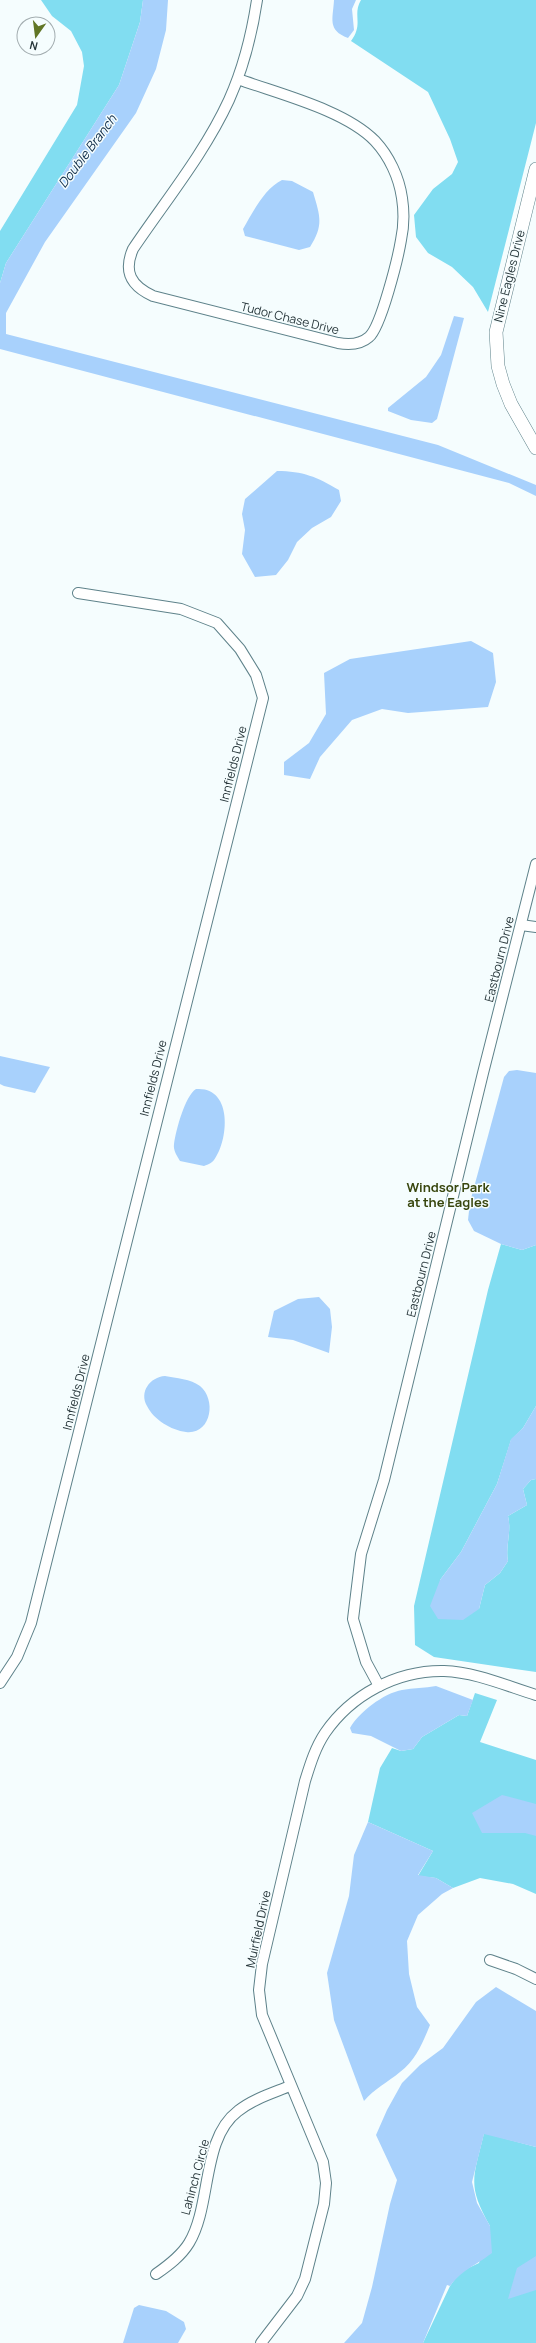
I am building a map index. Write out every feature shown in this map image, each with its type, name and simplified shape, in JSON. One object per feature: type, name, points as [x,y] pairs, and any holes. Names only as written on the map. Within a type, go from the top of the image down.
[{"type":"street","name":"Tudor Chase Drive","points":[[238,79],[304,103],[355,124],[374,141],[386,155],[393,170],[402,197],[401,240],[375,330],[364,341],[350,345],[338,343],[153,296],[144,292],[132,280],[128,260],[133,249],[204,145],[229,100],[238,79],[257,0]]},
{"type":"street","name":"Nine Eagles Drive","points":[[536,170],[498,315],[496,340],[498,366],[503,384],[511,404],[536,448]]},
{"type":"street","name":"Innfields Drive","points":[[0,1683],[16,1657],[31,1623],[263,698],[256,675],[240,649],[217,623],[181,609],[78,593]]},
{"type":"street","name":"Eastbourn Drive","points":[[379,1686],[366,1662],[353,1620],[361,1554],[384,1480],[483,1073],[536,864]]},
{"type":"street","points":[[521,925],[536,927]]},
{"type":"street","name":"Muirfield Drive","points":[[262,2343],[298,2296],[305,2280],[324,2204],[326,2183],[323,2162],[290,2086],[262,2015],[259,1990],[262,1964],[305,1781],[313,1756],[324,1734],[340,1714],[357,1700],[379,1686],[397,1679],[422,1673],[445,1671],[466,1674],[536,1695]]},
{"type":"street","points":[[490,1960],[516,1969],[536,1979]]},
{"type":"street","name":"Lahinch Circle","points":[[156,2274],[171,2263],[190,2241],[196,2228],[216,2145],[224,2126],[238,2111],[290,2086]]},
{"type":"shaded area","points":[[41,0],[143,0],[140,22],[119,85],[6,263],[0,283],[0,231],[77,105],[84,66],[82,52],[71,31],[56,19],[56,16],[52,16]]},
{"type":"shaded area","points":[[361,0],[536,0],[536,123],[488,312],[473,287],[452,267],[428,253],[416,237],[414,215],[433,189],[452,174],[458,162],[450,139],[428,92],[351,41],[357,30],[357,10]]},
{"type":"shaded area","points":[[501,1244],[522,1250],[536,1245],[536,1406],[523,1428],[511,1440],[497,1484],[461,1552],[440,1580],[479,1609],[485,1585],[500,1573],[508,1561],[508,1516],[527,1505],[523,1489],[531,1480],[536,1479],[536,1672],[434,1657],[415,1645],[414,1606],[488,1290]]},
{"type":"shaded area","points":[[475,1693],[497,1700],[480,1742],[536,1760],[536,1894],[513,1884],[480,1878],[453,1888],[436,1878],[418,1876],[433,1851],[368,1822],[380,1768],[392,1748],[401,1751],[413,1749],[422,1737],[459,1715],[467,1716]]},
{"type":"shaded area","points":[[484,2133],[536,2147],[536,2343],[423,2343],[450,2286],[460,2272],[479,2263],[490,2226],[482,2212],[475,2190],[474,2180]]},
{"type":"water","name":"Double Branch","points":[[143,0],[168,0],[166,30],[156,69],[136,113],[45,242],[6,313],[6,334],[438,445],[536,485],[536,496],[509,483],[0,349],[0,283],[6,263],[119,85],[140,22]]},
{"type":"water","points":[[334,0],[356,0],[352,9],[354,30],[348,38],[341,35],[334,27],[332,18]]},
{"type":"water","points":[[282,180],[292,181],[313,192],[319,214],[319,226],[310,247],[299,250],[245,236],[243,229],[255,208],[264,195]]},
{"type":"water","points":[[454,316],[464,318],[437,419],[432,423],[411,420],[388,411],[388,408],[426,377],[441,355]]},
{"type":"water","points":[[277,471],[295,472],[324,482],[339,490],[341,501],[331,517],[312,528],[297,542],[288,560],[276,575],[255,577],[242,554],[245,530],[242,514],[245,499]]},
{"type":"water","points":[[471,641],[493,653],[496,682],[488,707],[408,713],[382,709],[352,720],[320,757],[310,779],[284,775],[284,762],[309,743],[326,714],[324,673],[350,659]]},
{"type":"water","points":[[0,1056],[50,1067],[35,1093],[0,1084]]},
{"type":"water","points":[[517,1070],[536,1073],[536,1245],[522,1250],[501,1244],[474,1231],[468,1220],[470,1202],[504,1077],[509,1071]]},
{"type":"water","points":[[196,1089],[208,1090],[217,1096],[222,1105],[224,1116],[225,1128],[219,1151],[213,1161],[204,1166],[180,1161],[174,1148],[175,1138],[182,1114],[188,1099]]},
{"type":"water","points":[[319,1297],[330,1309],[332,1327],[329,1353],[293,1340],[268,1337],[274,1311],[298,1299]]},
{"type":"water","points":[[165,1376],[192,1382],[200,1386],[205,1392],[210,1407],[206,1422],[201,1428],[194,1431],[180,1431],[169,1427],[158,1420],[150,1411],[144,1396],[147,1386],[155,1379]]},
{"type":"water","points":[[536,1406],[536,1479],[531,1480],[523,1489],[527,1505],[508,1516],[508,1561],[500,1573],[485,1585],[479,1609],[463,1620],[438,1619],[430,1606],[440,1580],[461,1552],[497,1484],[511,1439],[523,1428]]},
{"type":"water","points":[[436,1686],[473,1700],[467,1716],[459,1715],[422,1737],[413,1749],[401,1751],[371,1736],[352,1733],[350,1728],[359,1716],[372,1704],[387,1695],[402,1690]]},
{"type":"water","points":[[502,1795],[536,1804],[536,1836],[525,1833],[482,1833],[472,1813]]},
{"type":"water","points":[[368,1822],[433,1851],[418,1875],[436,1878],[453,1888],[442,1894],[418,1915],[407,1941],[409,1974],[417,2007],[430,2025],[422,2044],[406,2067],[364,2101],[334,2020],[327,1973],[349,1896],[354,1855]]},
{"type":"water","points":[[496,1987],[536,2011],[536,2147],[484,2134],[472,2182],[477,2203],[490,2226],[492,2253],[465,2272],[450,2286],[447,2285],[423,2343],[344,2343],[362,2323],[397,2180],[376,2135],[387,2110],[402,2083],[420,2065],[443,2048],[476,2002]]},
{"type":"water","points":[[536,2256],[536,2290],[508,2299],[517,2268]]},
{"type":"water","points":[[139,2305],[166,2311],[184,2322],[186,2329],[178,2343],[123,2343],[134,2308]]},
{"type":"district","name":"Windsor Park at the Eagles","points":[[448,1194]]}]
